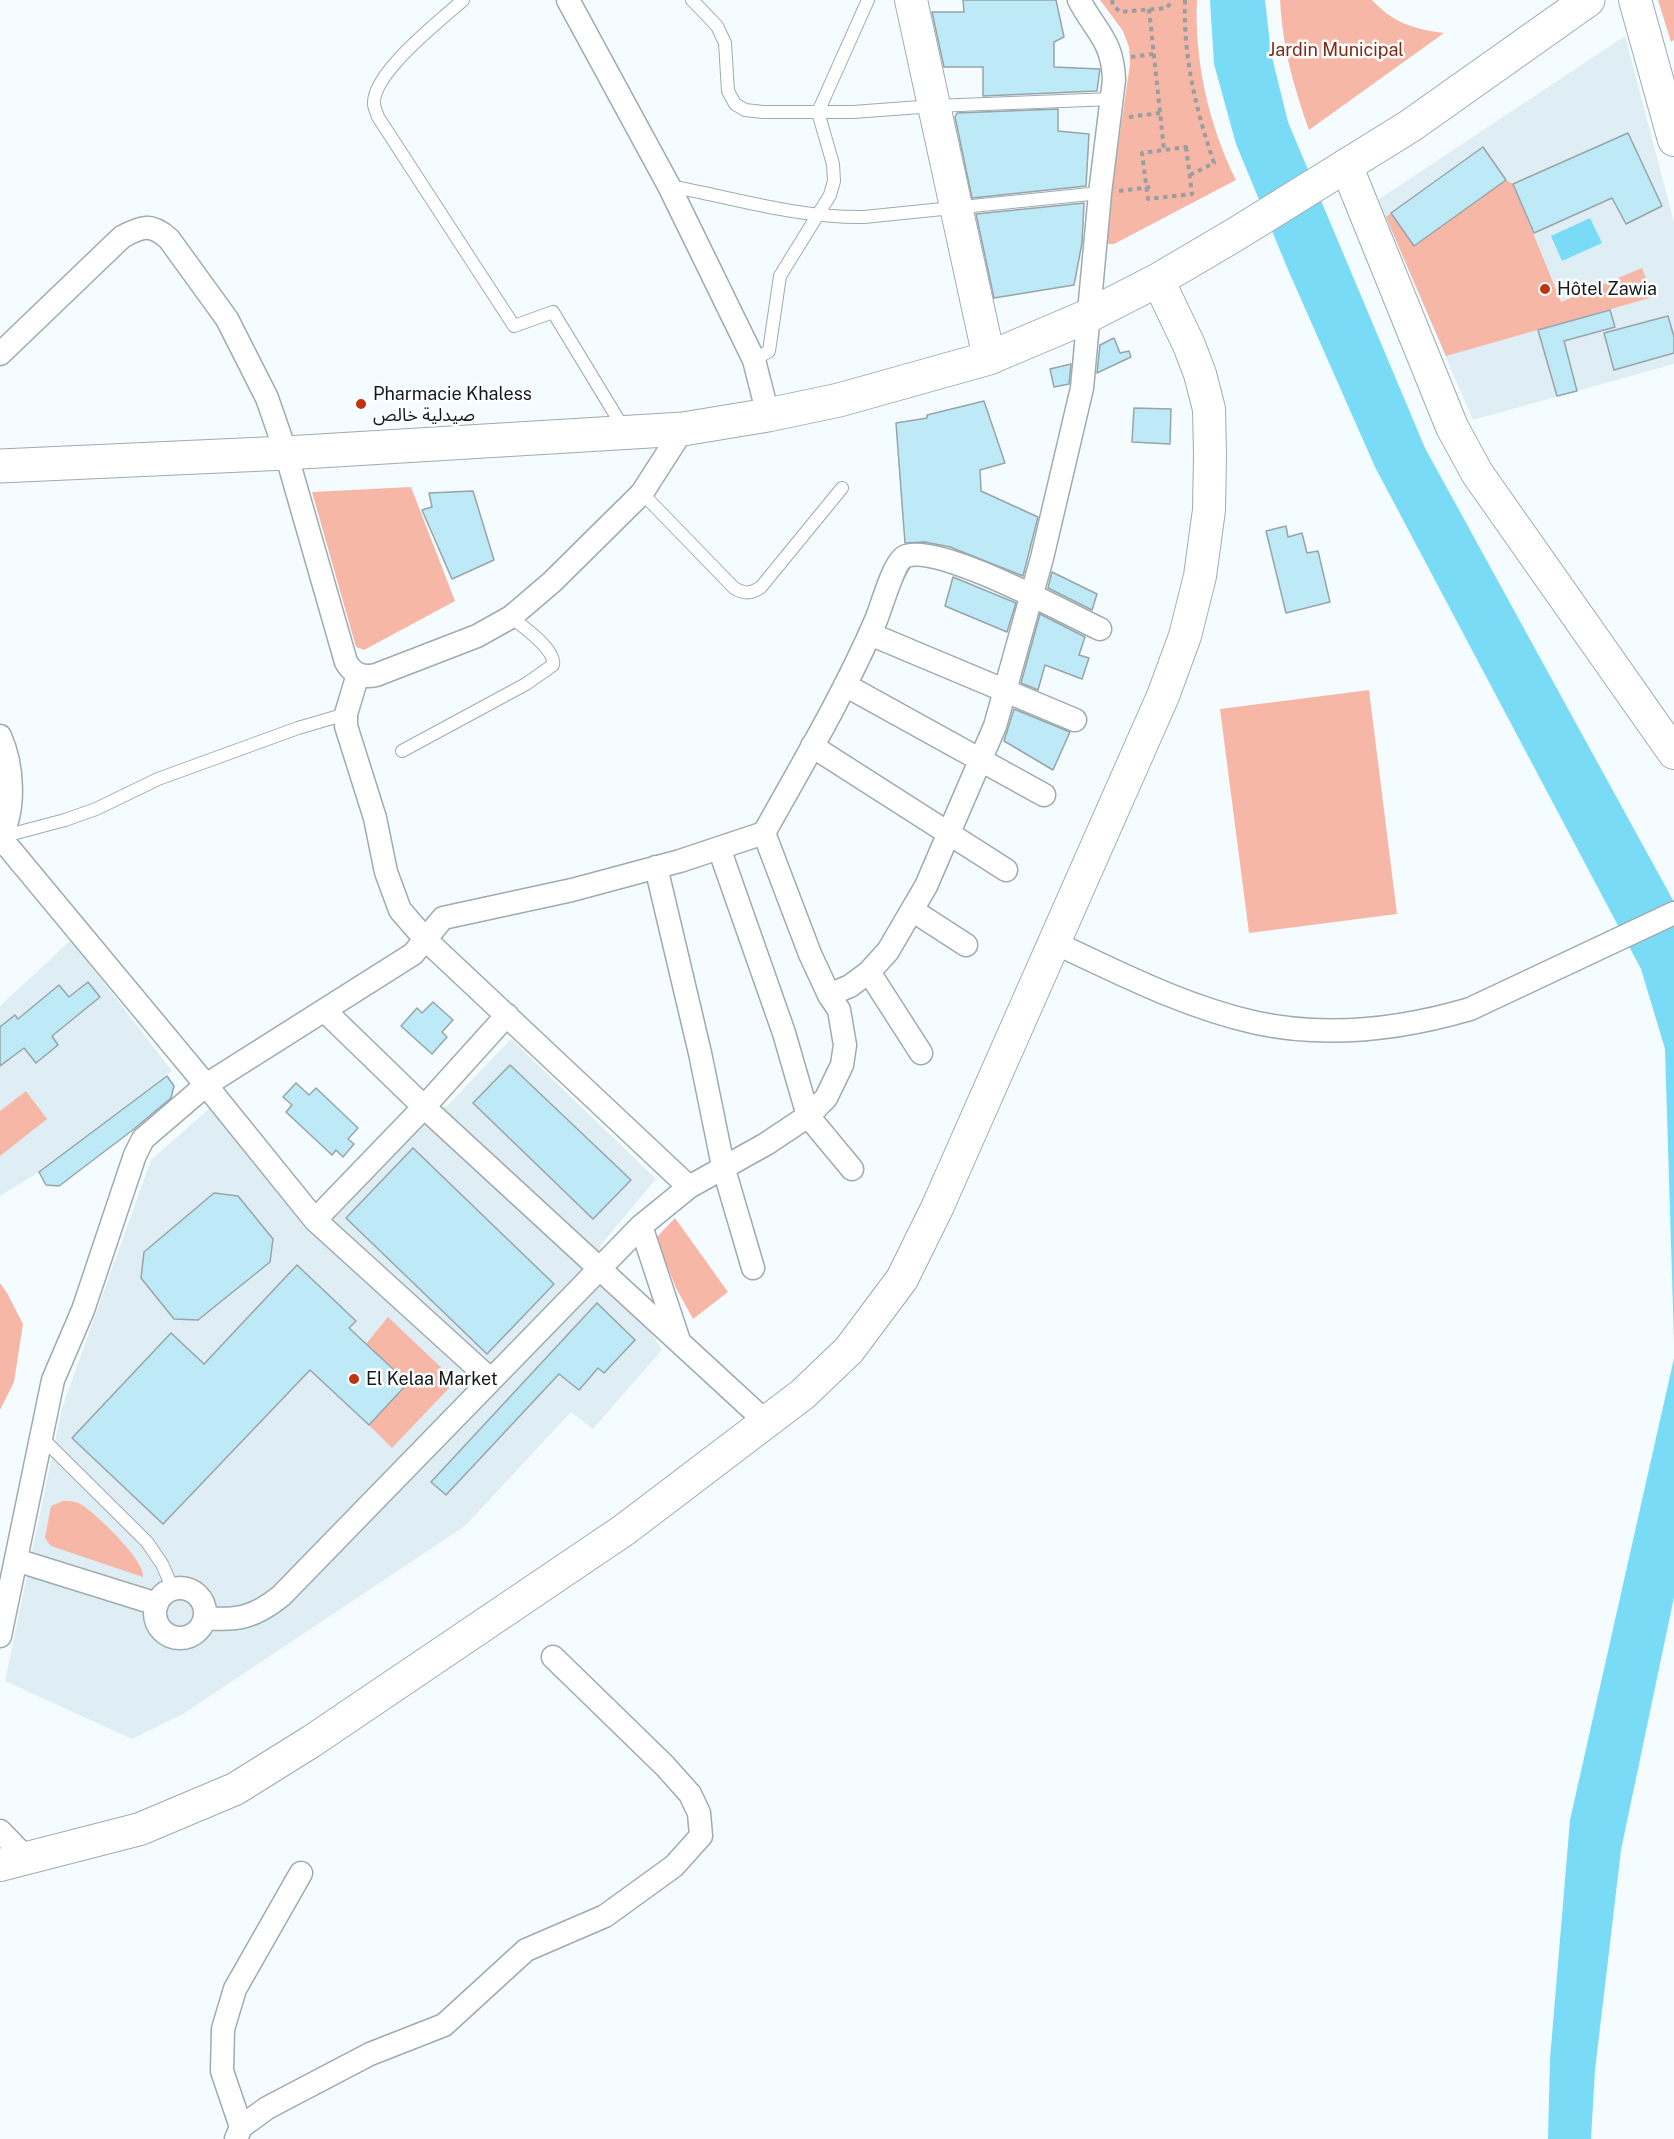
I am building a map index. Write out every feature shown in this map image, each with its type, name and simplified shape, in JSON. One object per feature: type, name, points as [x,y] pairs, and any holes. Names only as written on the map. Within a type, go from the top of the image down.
[{"type":"main road","points":[[911,0],[989,358]]},
{"type":"main road","points":[[0,466],[286,453],[683,429],[839,400],[989,358],[1088,316],[1158,280],[1236,234],[1410,126],[1588,0]]},
{"type":"main road","points":[[1635,0],[1674,140]]},
{"type":"main road","points":[[1340,169],[1464,451],[1477,473],[1674,753]]},
{"type":"main road","points":[[13,1862],[140,1830],[235,1790],[312,1741],[624,1530],[803,1394],[849,1350],[902,1279],[937,1208],[1163,696],[1185,636],[1200,576],[1209,510],[1209,409],[1200,374],[1189,345],[1158,280]]},
{"type":"street","points":[[568,0],[669,186],[754,360],[768,415]]},
{"type":"street","points":[[830,995],[850,986],[869,972],[888,951],[926,886],[994,726],[1031,596],[1082,388],[1100,193],[1117,108],[1114,64],[1108,45],[1079,0]]},
{"type":"street","points":[[0,354],[122,237],[135,229],[148,227],[157,229],[169,239],[227,319],[267,398],[286,453],[346,662],[358,674],[369,677],[477,636],[511,617],[552,582],[642,493],[683,429]]},
{"type":"street","points":[[0,1636],[53,1380],[83,1310],[135,1155],[143,1138],[206,1085],[413,954],[443,918],[572,890],[656,867],[764,833],[845,685],[870,634],[900,559],[907,556],[926,555],[945,560],[1031,596],[1100,629]]},
{"type":"street","points":[[870,634],[1076,720]]},
{"type":"street","points":[[358,674],[346,714],[346,726],[375,818],[386,872],[400,910],[426,940],[689,1187]]},
{"type":"street","points":[[845,685],[1044,795]]},
{"type":"street","points":[[0,736],[9,760],[11,791],[0,838],[315,1220],[491,1380]]},
{"type":"street","points":[[812,746],[1006,870]]},
{"type":"street","points":[[205,1618],[227,1620],[241,1618],[255,1614],[275,1601],[641,1226],[689,1187],[766,1144],[808,1116],[826,1098],[842,1065],[845,1045],[840,1010],[810,954],[764,833]]},
{"type":"street","points":[[719,848],[784,1033],[808,1116],[852,1169]]},
{"type":"street","points":[[656,867],[700,1053],[723,1166],[753,1268]]},
{"type":"street","points":[[912,910],[966,945]]},
{"type":"street","points":[[1053,942],[1162,993],[1212,1011],[1259,1023],[1322,1030],[1386,1028],[1434,1019],[1502,995],[1674,913]]},
{"type":"street","points":[[869,972],[921,1053]]},
{"type":"street","points":[[325,1011],[424,1107],[765,1421]]},
{"type":"street","points":[[315,1220],[424,1107],[507,1015]]},
{"type":"street","points":[[641,1226],[679,1342]]},
{"type":"street","points":[[15,1560],[165,1597]]},
{"type":"street","points":[[181,1588],[196,1593],[204,1606],[205,1618],[196,1633],[189,1637],[174,1637],[167,1634],[157,1622],[156,1615],[165,1597],[181,1588]]},
{"type":"street","points":[[301,1874],[235,1989],[223,2030],[222,2071],[238,2133],[267,2108],[370,2054],[444,2025],[526,1950],[605,1916],[674,1866],[701,1836],[699,1813],[690,1794],[665,1766],[553,1657]]},
{"type":"street","points":[[0,1831],[13,1862]]},
{"type":"lane","points":[[463,0],[405,51],[385,77],[376,92],[374,105],[378,117],[514,326],[553,312],[626,432]]},
{"type":"lane","points":[[692,0],[717,26],[725,43],[728,90],[735,104],[746,110],[853,112],[934,106],[1117,108]]},
{"type":"lane","points":[[754,360],[769,351],[780,276],[830,195],[834,181],[833,164],[818,112],[868,0]]},
{"type":"lane","points":[[669,186],[817,216],[864,218],[1100,193]]},
{"type":"lane","points":[[642,493],[734,588],[753,593],[761,587],[842,488]]},
{"type":"lane","points":[[402,751],[526,684],[553,665],[554,659],[548,649],[511,617]]},
{"type":"lane","points":[[0,838],[96,809],[158,779],[298,728],[346,714]]},
{"type":"lane","points":[[41,1437],[147,1542],[162,1564],[165,1597]]},
{"type":"path","points":[[1112,0],[1113,5],[1120,12],[1167,8],[1172,0]]},
{"type":"path","points":[[1185,0],[1192,88],[1214,163],[1190,175]]},
{"type":"path","points":[[1149,9],[1164,150]]},
{"type":"path","points":[[1117,108],[1160,113]]},
{"type":"path","points":[[1186,147],[1190,175],[1192,194],[1148,199],[1149,187],[1142,153],[1186,147]]},
{"type":"path","points":[[1100,193],[1149,187]]},
{"type":"shaded area","name":"Hôtel Zawia","points":[[1625,36],[1674,222],[1674,364],[1473,420],[1378,200]]},
{"type":"shaded area","points":[[71,940],[172,1071],[39,1172],[0,1196],[0,1006]]},
{"type":"shaded area","name":"El Kelaa Market","points":[[511,1039],[656,1179],[600,1246],[662,1350],[593,1429],[571,1412],[465,1526],[183,1714],[132,1739],[5,1681],[62,1408],[151,1160],[227,1093],[317,1202],[398,1118],[447,1106]]},
{"type":"green space","points":[[1100,0],[1197,0],[1198,46],[1205,92],[1218,138],[1236,180],[1114,244],[1106,242],[1105,236],[1130,64],[1129,47],[1123,31]]},
{"type":"green space","name":"Jardin Municipal","points":[[1280,0],[1372,0],[1388,14],[1405,24],[1444,33],[1309,130],[1290,66]]},
{"type":"green space","points":[[1658,0],[1674,0],[1674,40],[1671,42]]},
{"type":"green space","points":[[1506,180],[1513,184],[1561,302],[1642,268],[1653,297],[1446,356],[1386,217],[1391,213],[1414,246]]},
{"type":"green space","points":[[411,487],[455,601],[364,650],[356,647],[312,492]]},
{"type":"green space","points":[[1369,690],[1397,914],[1249,933],[1220,709]]},
{"type":"green space","points":[[26,1091],[47,1119],[0,1156],[0,1111]]},
{"type":"green space","points":[[675,1218],[728,1292],[693,1319],[676,1288],[656,1238]]},
{"type":"green space","points":[[0,1283],[23,1324],[14,1382],[0,1410]]},
{"type":"green space","points":[[388,1317],[449,1375],[444,1382],[450,1387],[392,1448],[369,1425],[407,1383],[366,1344]]},
{"type":"green space","points":[[63,1501],[80,1504],[108,1528],[137,1560],[143,1577],[51,1546],[45,1538],[51,1506]]},
{"type":"water","points":[[1210,0],[1265,0],[1271,53],[1288,122],[1425,448],[1674,902],[1674,1341],[1665,1049],[1641,969],[1375,467],[1289,272],[1236,144],[1214,64]]},
{"type":"water","points":[[1590,218],[1602,243],[1562,261],[1551,236]]},
{"type":"water","points":[[1674,1358],[1674,1597],[1621,1850],[1595,2070],[1591,2139],[1548,2139],[1550,2059],[1570,1820]]},
{"type":"building","points":[[963,0],[1056,0],[1064,37],[1054,42],[1054,67],[1100,69],[1097,91],[983,96],[983,67],[944,67],[932,12],[964,12]]},
{"type":"building","points":[[1058,109],[1058,131],[1089,134],[1086,186],[972,198],[955,117],[957,113]]},
{"type":"building","points":[[1628,133],[1662,206],[1626,224],[1612,198],[1534,233],[1513,184]]},
{"type":"building","points":[[1483,147],[1506,180],[1414,246],[1391,213]]},
{"type":"building","points":[[1084,203],[1082,243],[1074,285],[994,298],[976,214]]},
{"type":"building","points":[[1610,310],[1615,327],[1564,341],[1577,391],[1557,396],[1538,330]]},
{"type":"building","points":[[1668,316],[1674,337],[1674,353],[1614,370],[1604,333]]},
{"type":"building","points":[[1114,338],[1120,353],[1129,351],[1131,357],[1097,373],[1100,345]]},
{"type":"building","points":[[1071,364],[1069,384],[1054,387],[1050,369]]},
{"type":"building","points":[[984,401],[1005,463],[980,470],[981,491],[1038,517],[1023,576],[950,547],[925,542],[905,543],[896,423],[927,418],[927,415]]},
{"type":"building","points":[[1134,408],[1171,409],[1170,444],[1132,442]]},
{"type":"building","points":[[473,491],[494,560],[452,579],[422,510],[432,507],[429,493]]},
{"type":"building","points":[[1286,526],[1288,537],[1302,533],[1307,553],[1318,551],[1330,602],[1286,613],[1266,531]]},
{"type":"building","points":[[1052,572],[1097,594],[1092,610],[1048,588]]},
{"type":"building","points":[[953,577],[1016,603],[1007,632],[945,606]]},
{"type":"building","points":[[1040,614],[1085,637],[1079,655],[1089,658],[1082,679],[1045,665],[1038,690],[1021,683]]},
{"type":"building","points":[[1014,709],[1070,732],[1053,770],[1004,741]]},
{"type":"building","points":[[88,982],[100,997],[52,1036],[58,1045],[36,1063],[24,1048],[0,1066],[0,1027],[15,1015],[18,1019],[59,985],[69,997]]},
{"type":"building","points":[[433,1002],[453,1020],[442,1032],[447,1037],[432,1054],[401,1026],[417,1008],[422,1013]]},
{"type":"building","points":[[510,1065],[631,1180],[593,1219],[473,1103]]},
{"type":"building","points":[[167,1076],[174,1086],[171,1098],[59,1186],[46,1185],[39,1172]]},
{"type":"building","points":[[296,1083],[309,1095],[316,1088],[358,1128],[348,1139],[354,1144],[343,1157],[336,1150],[332,1155],[286,1112],[292,1105],[283,1097]]},
{"type":"building","points":[[413,1148],[554,1284],[487,1354],[346,1218]]},
{"type":"building","points":[[214,1193],[238,1196],[273,1239],[270,1262],[198,1320],[174,1319],[141,1278],[144,1252]]},
{"type":"building","points":[[297,1265],[356,1321],[349,1328],[408,1383],[369,1425],[310,1370],[163,1524],[72,1438],[171,1333],[204,1364]]},
{"type":"building","points":[[597,1303],[635,1340],[604,1373],[598,1368],[579,1390],[559,1374],[446,1495],[431,1482]]},
{"type":"place","name":"Hôtel Zawia","points":[[1545,289]]},
{"type":"place","name":"Pharmacie Khaless صيدلية خالص","points":[[361,404]]},
{"type":"place","name":"El Kelaa Market","points":[[354,1379]]}]
